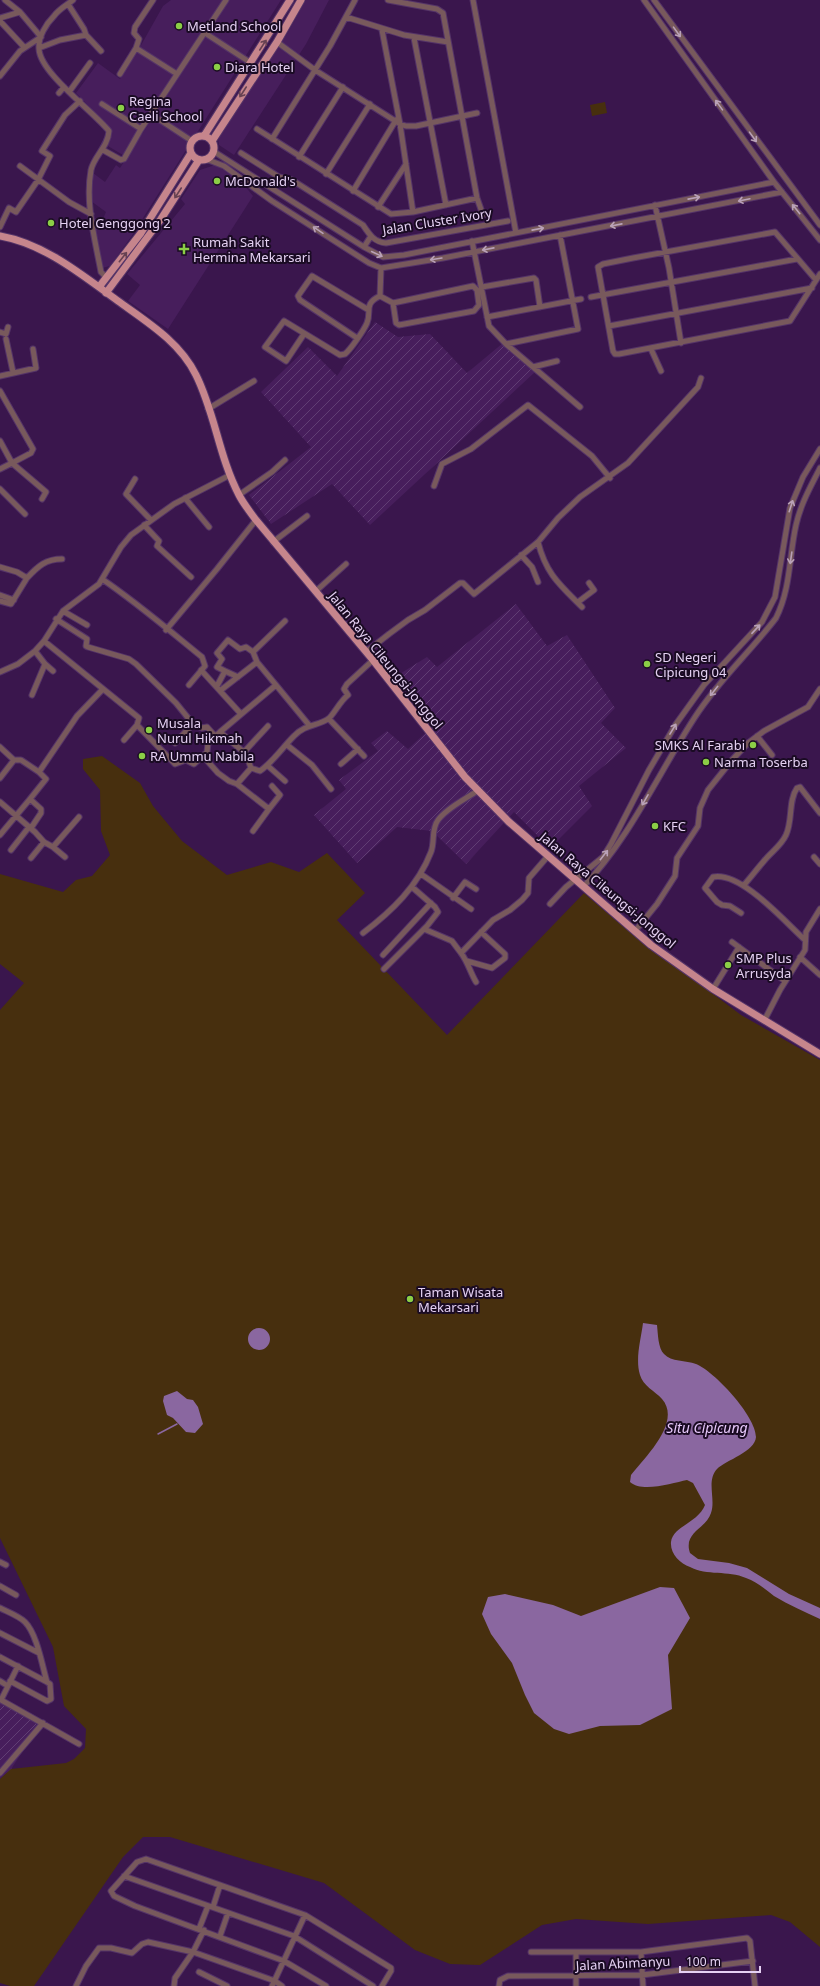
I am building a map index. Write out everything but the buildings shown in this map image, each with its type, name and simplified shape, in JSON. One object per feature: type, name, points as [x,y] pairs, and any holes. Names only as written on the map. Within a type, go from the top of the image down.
[{"type":"main road","points":[[204,136],[251,64],[290,0]]},
{"type":"main road","points":[[106,293],[203,159],[214,151],[212,141],[277,42],[301,0]]},
{"type":"main road","points":[[99,287],[141,233],[191,153],[192,141],[199,136],[204,136],[212,141]]},
{"type":"main road","points":[[191,153],[203,159]]},
{"type":"main road","name":"Jalan Raya Cileungsi-Jonggol","points":[[0,236],[16,240],[60,259],[167,338],[185,356],[197,377],[230,475],[239,495],[273,542],[373,660],[477,791],[575,880],[650,944],[713,989],[764,1021],[819,1051]]},
{"type":"street","points":[[5,0],[20,12],[41,37]]},
{"type":"street","points":[[73,0],[55,14],[41,37],[39,48],[47,67],[64,87],[80,101],[108,131],[109,138],[92,168],[89,200],[101,272],[107,278]]},
{"type":"street","points":[[120,74],[136,48],[139,38],[134,33],[134,27],[153,0]]},
{"type":"street","points":[[103,150],[123,159],[141,129],[226,0]]},
{"type":"street","points":[[272,139],[315,70],[355,0]]},
{"type":"street","points":[[388,0],[442,10],[477,198],[483,214]]},
{"type":"street","points":[[473,0],[516,233]]},
{"type":"street","points":[[644,0],[774,182],[820,240]]},
{"type":"street","points":[[654,0],[820,225]]},
{"type":"street","points":[[68,4],[84,29],[86,35],[102,51]]},
{"type":"street","points":[[20,12],[0,20],[24,47]]},
{"type":"street","points":[[346,17],[382,30],[414,38],[448,42]]},
{"type":"street","points":[[382,30],[413,212]]},
{"type":"street","points":[[205,33],[251,64]]},
{"type":"street","points":[[39,48],[60,40],[86,35]]},
{"type":"street","points":[[0,76],[24,47],[41,37]]},
{"type":"street","points":[[414,38],[446,205]]},
{"type":"street","points":[[277,42],[315,70],[398,122],[410,126],[462,117],[476,113]]},
{"type":"street","points":[[136,48],[177,74]]},
{"type":"street","points":[[69,92],[90,63]]},
{"type":"street","points":[[59,93],[64,87]]},
{"type":"street","points":[[299,157],[343,87]]},
{"type":"street","points":[[0,227],[9,208],[16,212],[38,180],[50,156],[42,151],[65,115],[80,101]]},
{"type":"street","points":[[102,104],[141,129]]},
{"type":"street","points":[[326,174],[370,104]]},
{"type":"street","points":[[151,114],[192,141]]},
{"type":"street","points":[[353,191],[398,122]]},
{"type":"street","points":[[257,129],[390,214],[413,212],[477,198]]},
{"type":"street","points":[[214,151],[378,256],[392,257],[516,233],[782,192]]},
{"type":"street","name":"Jalan Cluster Ivory","points":[[241,153],[279,177],[292,180],[299,184],[362,225],[378,242],[386,243],[508,221]]},
{"type":"street","points":[[203,159],[224,166],[272,201],[381,268],[560,236],[774,182]]},
{"type":"street","points":[[378,207],[406,164]]},
{"type":"street","points":[[20,166],[69,202],[91,214]]},
{"type":"street","points":[[656,211],[671,281],[681,343]]},
{"type":"street","points":[[816,280],[776,232],[600,266],[598,269],[615,354],[651,349],[790,321],[820,274]]},
{"type":"street","name":"Jalan Cluster Ivory","points":[[364,247],[371,236]]},
{"type":"street","points":[[506,344],[576,331],[578,328],[560,236]]},
{"type":"street","points":[[472,242],[489,326],[506,344],[580,407]]},
{"type":"street","points":[[591,297],[671,281],[797,259]]},
{"type":"street","points":[[304,334],[286,361],[265,347],[284,321],[340,355],[347,353],[367,322],[367,309],[372,302],[380,296],[381,268]]},
{"type":"street","points":[[357,338],[300,300],[298,296],[312,276],[367,309]]},
{"type":"street","points":[[482,287],[534,278],[536,280],[540,307]]},
{"type":"street","points":[[380,296],[393,303],[473,286],[477,290],[479,305],[474,311],[400,325],[396,322],[393,303]]},
{"type":"street","points":[[609,326],[812,288]]},
{"type":"street","points":[[487,317],[581,299]]},
{"type":"street","points":[[0,332],[7,333],[8,327]]},
{"type":"street","points":[[6,339],[13,372]]},
{"type":"street","points":[[0,376],[36,368],[33,349]]},
{"type":"street","points":[[651,349],[661,371]]},
{"type":"street","points":[[533,366],[557,361]]},
{"type":"street","points":[[366,652],[408,620],[425,610],[458,584],[462,582],[472,593],[475,593],[538,542],[558,518],[580,497],[610,478],[648,444],[698,387],[701,378]]},
{"type":"street","points":[[208,409],[254,381]]},
{"type":"street","points":[[0,391],[33,449],[31,453],[14,465],[0,469]]},
{"type":"street","points":[[434,486],[442,464],[471,449],[528,405],[592,456],[610,478]]},
{"type":"street","points":[[0,441],[14,465],[46,492],[46,495],[42,499]]},
{"type":"street","points":[[550,904],[575,880],[594,866],[609,849],[646,775],[687,708],[704,685],[762,622],[772,606],[777,586],[790,508],[803,477],[820,450]]},
{"type":"street","points":[[239,495],[272,472],[285,460]]},
{"type":"street","points":[[583,887],[614,852],[656,780],[700,710],[776,618],[783,604],[788,586],[796,526],[803,500],[820,468]]},
{"type":"street","points":[[0,672],[18,664],[35,651],[44,641],[56,619],[63,611],[93,590],[102,579],[121,547],[131,535],[185,498],[230,475]]},
{"type":"street","points":[[135,480],[126,494],[151,520]]},
{"type":"street","points":[[0,489],[25,514]]},
{"type":"street","points":[[185,498],[209,527]]},
{"type":"street","points":[[273,542],[308,516]]},
{"type":"street","points":[[166,630],[222,564],[256,520]]},
{"type":"street","points":[[144,525],[159,541],[157,546],[191,577]]},
{"type":"street","points":[[538,542],[542,559],[549,572],[582,607]]},
{"type":"street","points":[[521,555],[532,567],[538,582]]},
{"type":"street","points":[[0,601],[8,605],[14,600],[27,578],[43,563],[54,559],[62,559]]},
{"type":"street","points":[[316,591],[346,564]]},
{"type":"street","points":[[0,567],[17,572],[27,578]]},
{"type":"street","points":[[102,579],[124,593],[166,630],[202,657],[205,664],[189,685]]},
{"type":"street","points":[[578,602],[594,590],[589,583]]},
{"type":"street","points":[[0,595],[14,600]]},
{"type":"street","points":[[63,611],[87,625]]},
{"type":"street","points":[[56,619],[88,639],[86,646],[129,659],[136,664],[176,703],[193,724],[202,728],[207,727],[244,752],[248,756],[251,768]]},
{"type":"street","points":[[253,652],[285,621]]},
{"type":"street","points":[[44,641],[139,718],[137,725],[124,740]]},
{"type":"street","points":[[238,677],[218,667],[222,659],[217,654],[228,641],[240,649],[246,646],[253,652],[257,662],[309,725]]},
{"type":"street","points":[[35,651],[45,664],[54,671]]},
{"type":"street","points":[[251,768],[260,772],[268,766],[298,732],[309,725],[329,719],[334,709],[348,695],[344,689],[347,684],[373,660]]},
{"type":"street","points":[[221,690],[257,662]]},
{"type":"street","points":[[32,695],[45,664]]},
{"type":"street","points":[[201,670],[221,690],[241,714]]},
{"type":"street","points":[[217,686],[225,671]]},
{"type":"street","points":[[137,725],[172,763],[179,764],[186,760],[194,764],[207,751],[207,744],[276,685]]},
{"type":"street","points":[[39,772],[77,716],[103,689]]},
{"type":"street","points":[[635,931],[657,904],[675,876],[677,858],[698,826],[700,808],[708,790],[732,760],[757,736],[808,707],[820,689]]},
{"type":"street","points":[[329,719],[364,756]]},
{"type":"street","points":[[175,743],[193,724]]},
{"type":"street","points":[[244,752],[268,726]]},
{"type":"street","points":[[757,736],[772,755]]},
{"type":"street","points":[[287,745],[312,765],[331,789]]},
{"type":"street","points":[[0,747],[14,760],[21,760],[39,772],[47,780],[0,835]]},
{"type":"street","points":[[341,764],[358,749]]},
{"type":"street","points":[[203,756],[218,773],[237,784],[269,809]]},
{"type":"street","points":[[0,778],[14,760]]},
{"type":"street","points":[[268,766],[285,781]]},
{"type":"street","points":[[237,784],[251,768]]},
{"type":"street","points":[[646,775],[656,780]]},
{"type":"street","points":[[253,831],[280,795],[272,786]]},
{"type":"street","points":[[744,885],[764,860],[782,843],[790,823],[794,792],[797,788],[800,787],[820,813]]},
{"type":"street","points":[[363,933],[391,909],[412,887],[421,874],[433,846],[434,831],[437,821],[477,791]]},
{"type":"street","points":[[11,850],[41,811],[30,799]]},
{"type":"street","points":[[814,804],[820,799]]},
{"type":"street","points":[[1,805],[30,827],[44,842],[65,857]]},
{"type":"street","points":[[52,847],[79,817]]},
{"type":"street","points":[[31,858],[44,842]]},
{"type":"street","points":[[461,952],[493,920],[510,910],[522,900],[528,893],[529,878],[548,856]]},
{"type":"street","points":[[814,857],[820,864]]},
{"type":"street","points":[[421,874],[453,898],[471,909]]},
{"type":"street","points":[[741,913],[730,906],[722,905],[717,902],[705,886],[713,877],[727,877],[744,885],[805,940]]},
{"type":"street","points":[[453,898],[466,882],[476,889]]},
{"type":"street","points":[[384,969],[424,929],[438,912],[431,903],[412,887]]},
{"type":"street","points":[[383,955],[431,903]]},
{"type":"street","points":[[764,1021],[805,950],[807,930],[820,909]]},
{"type":"street","points":[[424,929],[452,941],[467,961],[471,974],[476,982]]},
{"type":"street","points":[[467,961],[491,968],[505,958],[505,954],[481,932]]},
{"type":"street","points":[[732,942],[786,981]]},
{"type":"street","points":[[713,989],[739,947]]},
{"type":"street","points":[[800,957],[820,975]]},
{"type":"street","points":[[0,1562],[6,1565]]},
{"type":"street","points":[[0,1586],[16,1595]]},
{"type":"street","points":[[0,1608],[24,1622],[33,1635],[47,1682]]},
{"type":"street","points":[[0,1633],[39,1653]]},
{"type":"street","points":[[0,1657],[50,1684],[52,1694],[51,1699],[47,1701],[9,1683],[0,1681]]},
{"type":"street","points":[[18,1666],[1,1700],[79,1744]]},
{"type":"street","points":[[0,1773],[43,1723]]},
{"type":"street","points":[[326,1986],[284,1961],[114,1896],[111,1891],[138,1862],[146,1859],[305,1915],[391,1968],[391,1971],[382,1986]]},
{"type":"street","points":[[124,1876],[294,1936],[373,1986]]},
{"type":"street","points":[[174,1986],[175,1978],[193,1952],[220,1885]]},
{"type":"street","points":[[220,1936],[228,1913]]},
{"type":"street","points":[[273,1984],[305,1915]]},
{"type":"street","points":[[531,1952],[642,1952],[747,1938],[750,1941],[754,1986]]},
{"type":"street","points":[[76,1986],[86,1966],[99,1948],[111,1948],[132,1953],[142,1944],[148,1942],[193,1952],[273,1984],[282,1986]]},
{"type":"street","points":[[576,1952],[576,1986]]},
{"type":"street","points":[[642,1952],[643,1986]]},
{"type":"street","name":"Jalan Abimanyu","points":[[499,1986],[500,1980],[508,1976],[576,1977],[642,1975],[753,1962]]},
{"type":"street","points":[[199,1972],[225,1986]]},
{"type":"shaded area","name":"Metland School","points":[[171,0],[223,0],[177,70],[140,47],[163,6]]},
{"type":"shaded area","points":[[229,0],[281,0],[131,237],[110,266],[102,268],[92,217],[102,221],[106,212],[91,201],[93,173],[105,182],[116,165],[120,168]]},
{"type":"shaded area","points":[[306,0],[329,0],[306,44],[234,155],[219,145],[218,139],[287,34]]},
{"type":"shaded area","name":"Regina Caeli School","points":[[137,52],[173,75],[123,155],[108,146],[112,133],[106,123],[76,93],[98,63],[120,79]]},
{"type":"shaded area","points":[[605,102],[607,113],[592,116],[590,105]]},
{"type":"shaded area","name":"Rumah Sakit Hermina Mekarsari","points":[[215,165],[244,185],[253,196],[168,329],[128,301],[140,285],[127,274],[185,204],[181,199],[200,170]]},
{"type":"shaded area","points":[[375,322],[398,337],[430,334],[467,373],[503,343],[535,372],[370,525],[332,484],[271,524],[249,495],[311,447],[261,392],[308,347],[337,376]]},
{"type":"shaded area","points":[[516,604],[547,646],[567,635],[615,708],[601,723],[626,748],[579,786],[592,806],[550,848],[514,812],[466,864],[432,831],[397,827],[357,863],[314,815],[346,789],[339,780],[378,751],[371,743],[387,731],[408,749],[435,724],[398,675],[427,657],[437,667]]},
{"type":"shaded area","name":"Taman Wisata Mekarsari","points":[[102,756],[140,783],[153,806],[182,841],[227,875],[271,862],[299,872],[327,853],[365,893],[337,920],[447,1035],[584,893],[619,923],[741,1015],[820,1060],[820,1947],[790,1922],[771,1915],[648,1924],[576,1919],[542,1925],[480,1965],[450,1964],[415,1950],[324,1883],[170,1837],[143,1837],[123,1857],[34,1986],[10,1986],[0,1983],[0,1779],[11,1769],[66,1763],[74,1759],[85,1748],[86,1729],[64,1706],[53,1647],[0,1538],[0,1010],[24,983],[0,964],[0,874],[63,892],[76,880],[92,876],[110,855],[101,831],[100,790],[83,769],[83,759]]},
{"type":"shaded area","points":[[0,1696],[43,1721],[11,1769],[0,1779]]},
{"type":"water","name":"Situ Cipicung","points":[[643,1323],[657,1325],[661,1348],[667,1357],[696,1364],[704,1368],[733,1395],[749,1418],[754,1428],[756,1437],[751,1447],[721,1466],[714,1474],[712,1479],[711,1513],[705,1523],[692,1535],[689,1546],[690,1553],[698,1559],[729,1563],[747,1568],[789,1594],[820,1608],[820,1619],[774,1596],[750,1580],[732,1574],[697,1570],[676,1558],[671,1546],[673,1537],[676,1532],[702,1511],[705,1505],[693,1483],[687,1480],[666,1485],[642,1487],[630,1482],[631,1475],[659,1439],[668,1418],[667,1408],[662,1399],[646,1385],[640,1375],[638,1356]]},
{"type":"water","points":[[255,1328],[263,1328],[270,1335],[270,1343],[263,1350],[255,1350],[248,1343],[248,1335]]},
{"type":"water","points":[[177,1391],[187,1399],[193,1400],[198,1407],[203,1424],[195,1433],[186,1432],[173,1418],[167,1415],[163,1401],[164,1396]]},
{"type":"water","points":[[660,1587],[674,1588],[690,1618],[668,1655],[672,1709],[640,1725],[600,1726],[569,1734],[554,1729],[534,1713],[512,1663],[491,1634],[482,1614],[488,1597],[505,1594],[553,1605],[581,1616]]},
{"type":"waterway","points":[[158,1434],[177,1424]]},
{"type":"place","name":"Metland School","points":[[179,26]]},
{"type":"place","name":"Diara Hotel","points":[[217,67]]},
{"type":"place","name":"Regina Caeli School","points":[[121,108]]},
{"type":"place","name":"McDonald's","points":[[217,181]]},
{"type":"place","name":"Hotel Genggong 2","points":[[51,223]]},
{"type":"place","name":"Rumah Sakit Hermina Mekarsari","points":[[184,249]]},
{"type":"place","name":"SD Negeri Cipicung 04","points":[[647,664]]},
{"type":"place","name":"Musala Nurul Hikmah","points":[[149,730]]},
{"type":"place","name":"SMKS Al Farabi","points":[[753,745]]},
{"type":"place","name":"RA Ummu Nabila","points":[[142,756]]},
{"type":"place","name":"Narma Toserba","points":[[706,762]]},
{"type":"place","name":"KFC","points":[[655,826]]},
{"type":"place","name":"SMP Plus Arrusyda","points":[[728,965]]},
{"type":"place","name":"Taman Wisata Mekarsari","points":[[410,1299]]}]
